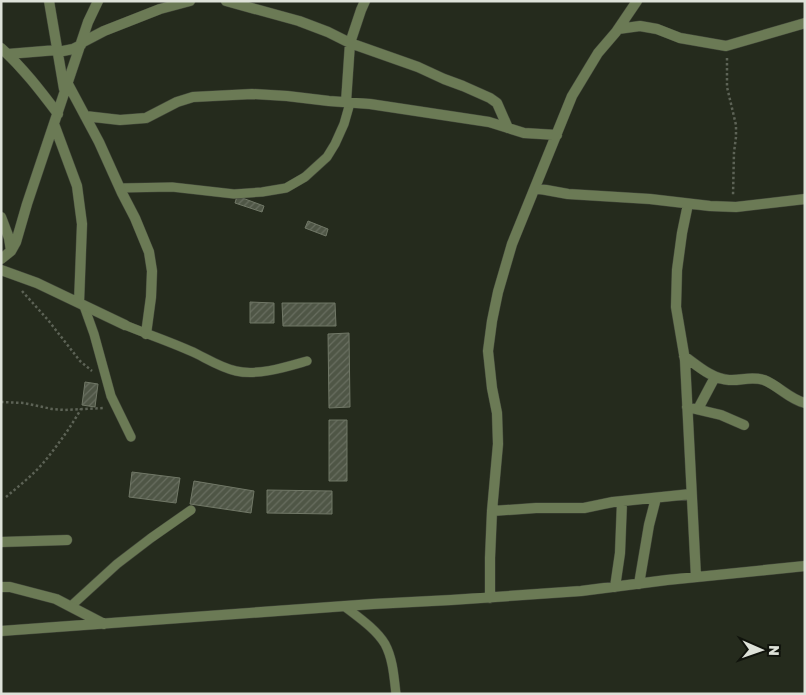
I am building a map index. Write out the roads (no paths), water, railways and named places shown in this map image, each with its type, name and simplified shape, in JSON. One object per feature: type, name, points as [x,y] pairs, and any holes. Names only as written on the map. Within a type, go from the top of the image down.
[{"type":"street","points":[[49,1],[66,89],[85,116],[99,142],[149,252],[152,271],[146,334]]},
{"type":"street","points":[[1,258],[11,251],[16,242],[88,22],[98,1]]},
{"type":"street","points":[[5,51],[73,50],[104,31],[160,9],[190,1]]},
{"type":"street","points":[[226,1],[299,20],[350,43],[418,67],[490,98],[497,103],[508,128]]},
{"type":"street","points":[[348,102],[350,43],[360,10],[365,1]]},
{"type":"street","points":[[490,598],[492,511],[498,444],[497,413],[488,351],[498,292],[512,244],[572,96],[598,54],[637,1]]},
{"type":"street","points":[[618,28],[640,26],[657,29],[680,38],[726,46],[805,23]]},
{"type":"street","points":[[5,51],[18,63],[38,88],[56,119],[76,186],[82,224],[82,304]]},
{"type":"street","points":[[85,116],[120,120],[146,118],[177,102],[193,97],[252,94],[370,104],[489,122],[524,133],[557,135]]},
{"type":"street","points":[[535,188],[568,194],[650,199],[730,207],[805,199]]},
{"type":"street","points":[[688,204],[677,270],[676,307],[692,408],[691,494],[696,577]]},
{"type":"street","points":[[1,218],[9,238],[11,251]]},
{"type":"street","points":[[1,270],[37,283],[126,326]]},
{"type":"street","points":[[684,356],[712,376],[729,380],[747,378],[762,380],[777,386],[789,396],[805,403]]},
{"type":"street","points":[[692,408],[715,377]]},
{"type":"street","points":[[692,408],[744,425]]},
{"type":"street","points":[[492,511],[536,508],[584,508],[691,494]]},
{"type":"street","points":[[639,584],[649,525],[656,498]]},
{"type":"street","points":[[615,586],[620,553],[622,502]]},
{"type":"street","points":[[1,542],[67,540]]},
{"type":"street","points":[[1,632],[344,606],[581,591],[805,566]]},
{"type":"street","points":[[1,587],[56,599],[105,624]]},
{"type":"lane","points":[[120,188],[172,187],[234,194],[286,188],[305,177],[327,157],[344,124],[348,102]]},
{"type":"lane","points":[[82,304],[94,334],[111,396],[131,437]]},
{"type":"lane","points":[[126,326],[196,353],[236,372],[277,370],[307,361]]},
{"type":"lane","points":[[71,606],[117,564],[191,510]]},
{"type":"lane","points":[[344,606],[369,626],[385,644],[393,666],[396,694]]}]
